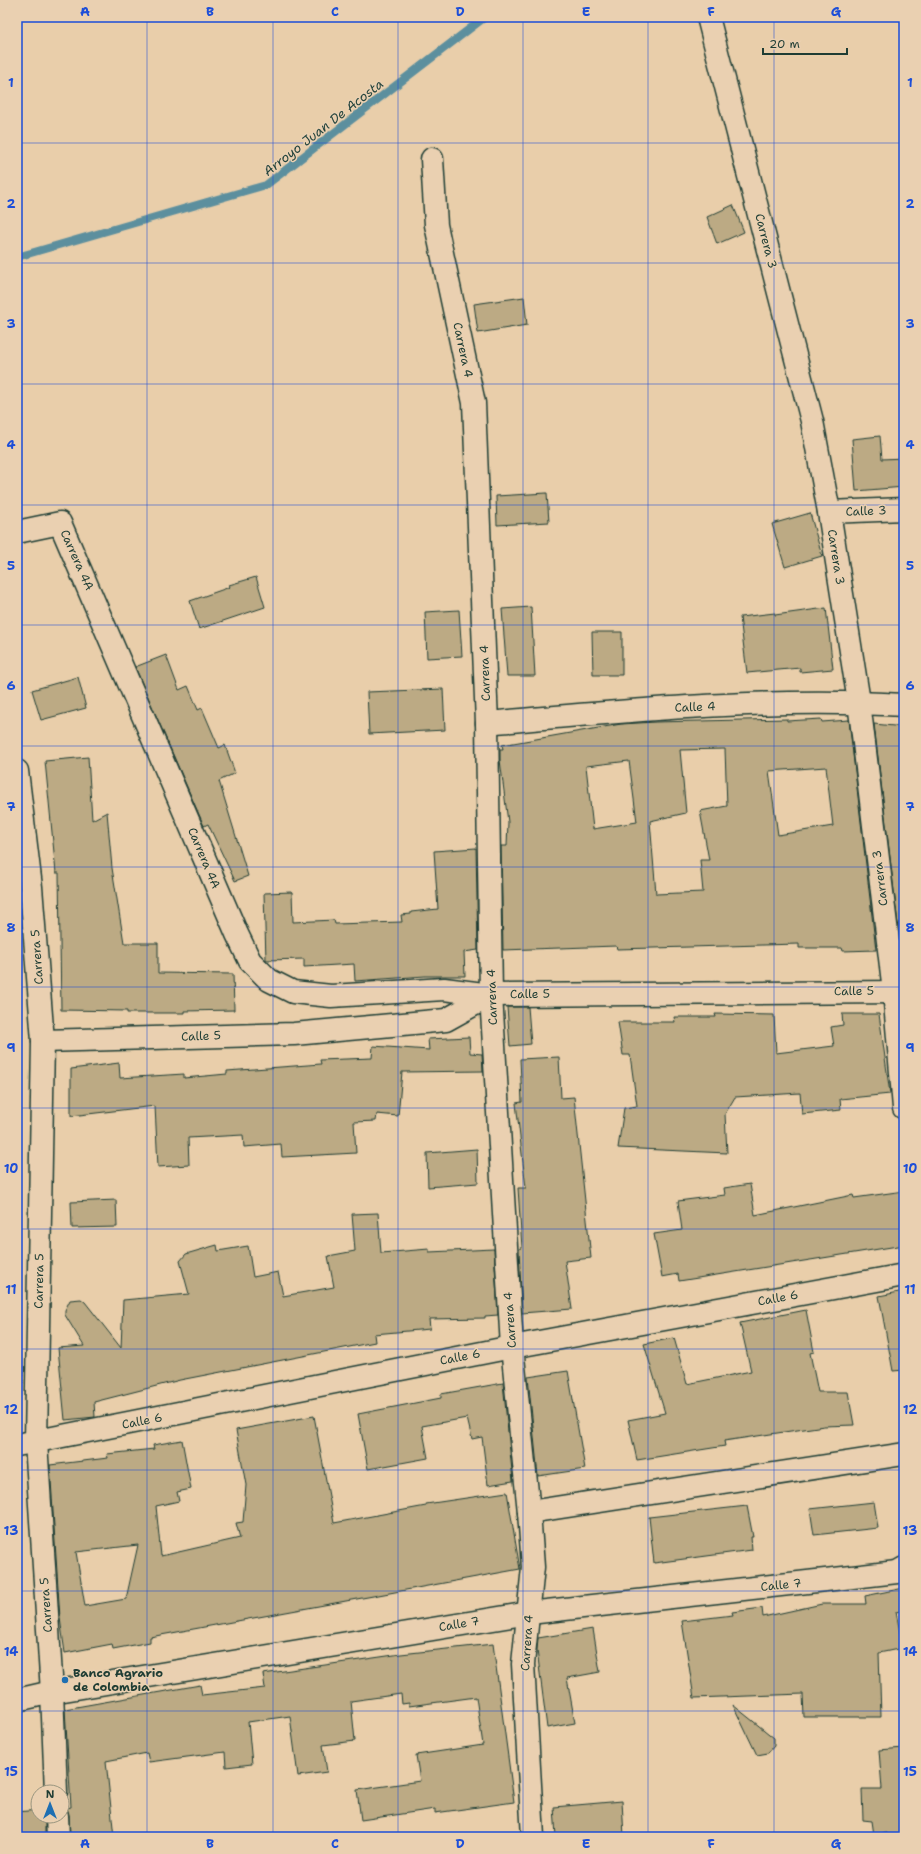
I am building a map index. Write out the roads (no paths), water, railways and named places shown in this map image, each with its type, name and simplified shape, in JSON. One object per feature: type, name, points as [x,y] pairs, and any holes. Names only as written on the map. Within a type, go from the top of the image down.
[{"type":"street","name":"Carrera 3","points":[[708,17],[812,421],[829,512],[859,702],[899,991],[904,1108]]},
{"type":"street","name":"Carrera 4","points":[[432,159],[436,225],[474,403],[487,723],[491,995],[512,1347],[529,1512],[533,1567],[523,1664],[533,1837]]},
{"type":"street","name":"Calle 3","points":[[829,512],[904,510]]},
{"type":"street","name":"Carrera 4A","points":[[17,532],[60,523],[237,934],[250,961],[269,980],[293,992],[331,996],[444,989],[491,995]]},
{"type":"street","name":"Calle 4","points":[[487,723],[673,707],[859,702],[904,704]]},
{"type":"street","name":"Carrera 5","points":[[17,771],[24,890],[43,1041],[26,1444],[52,1692],[56,1784]]},
{"type":"street","name":"Calle 5","points":[[43,1041],[294,1034],[446,1020],[491,995],[899,991]]},
{"type":"street","name":"Calle 6","points":[[26,1444],[512,1347],[904,1275]]},
{"type":"street","points":[[529,1512],[904,1454]]},
{"type":"street","name":"Calle 7","points":[[17,1700],[52,1692],[529,1613],[897,1572],[904,1568]]},
{"type":"street","points":[[57,1824],[58,1837]]},
{"type":"waterway","name":"Arroyo Juan De Acosta","points":[[17,257],[266,185],[485,17]]},
{"type":"place","name":"Banco Agrario de Colombia","points":[[65,1680]]}]
